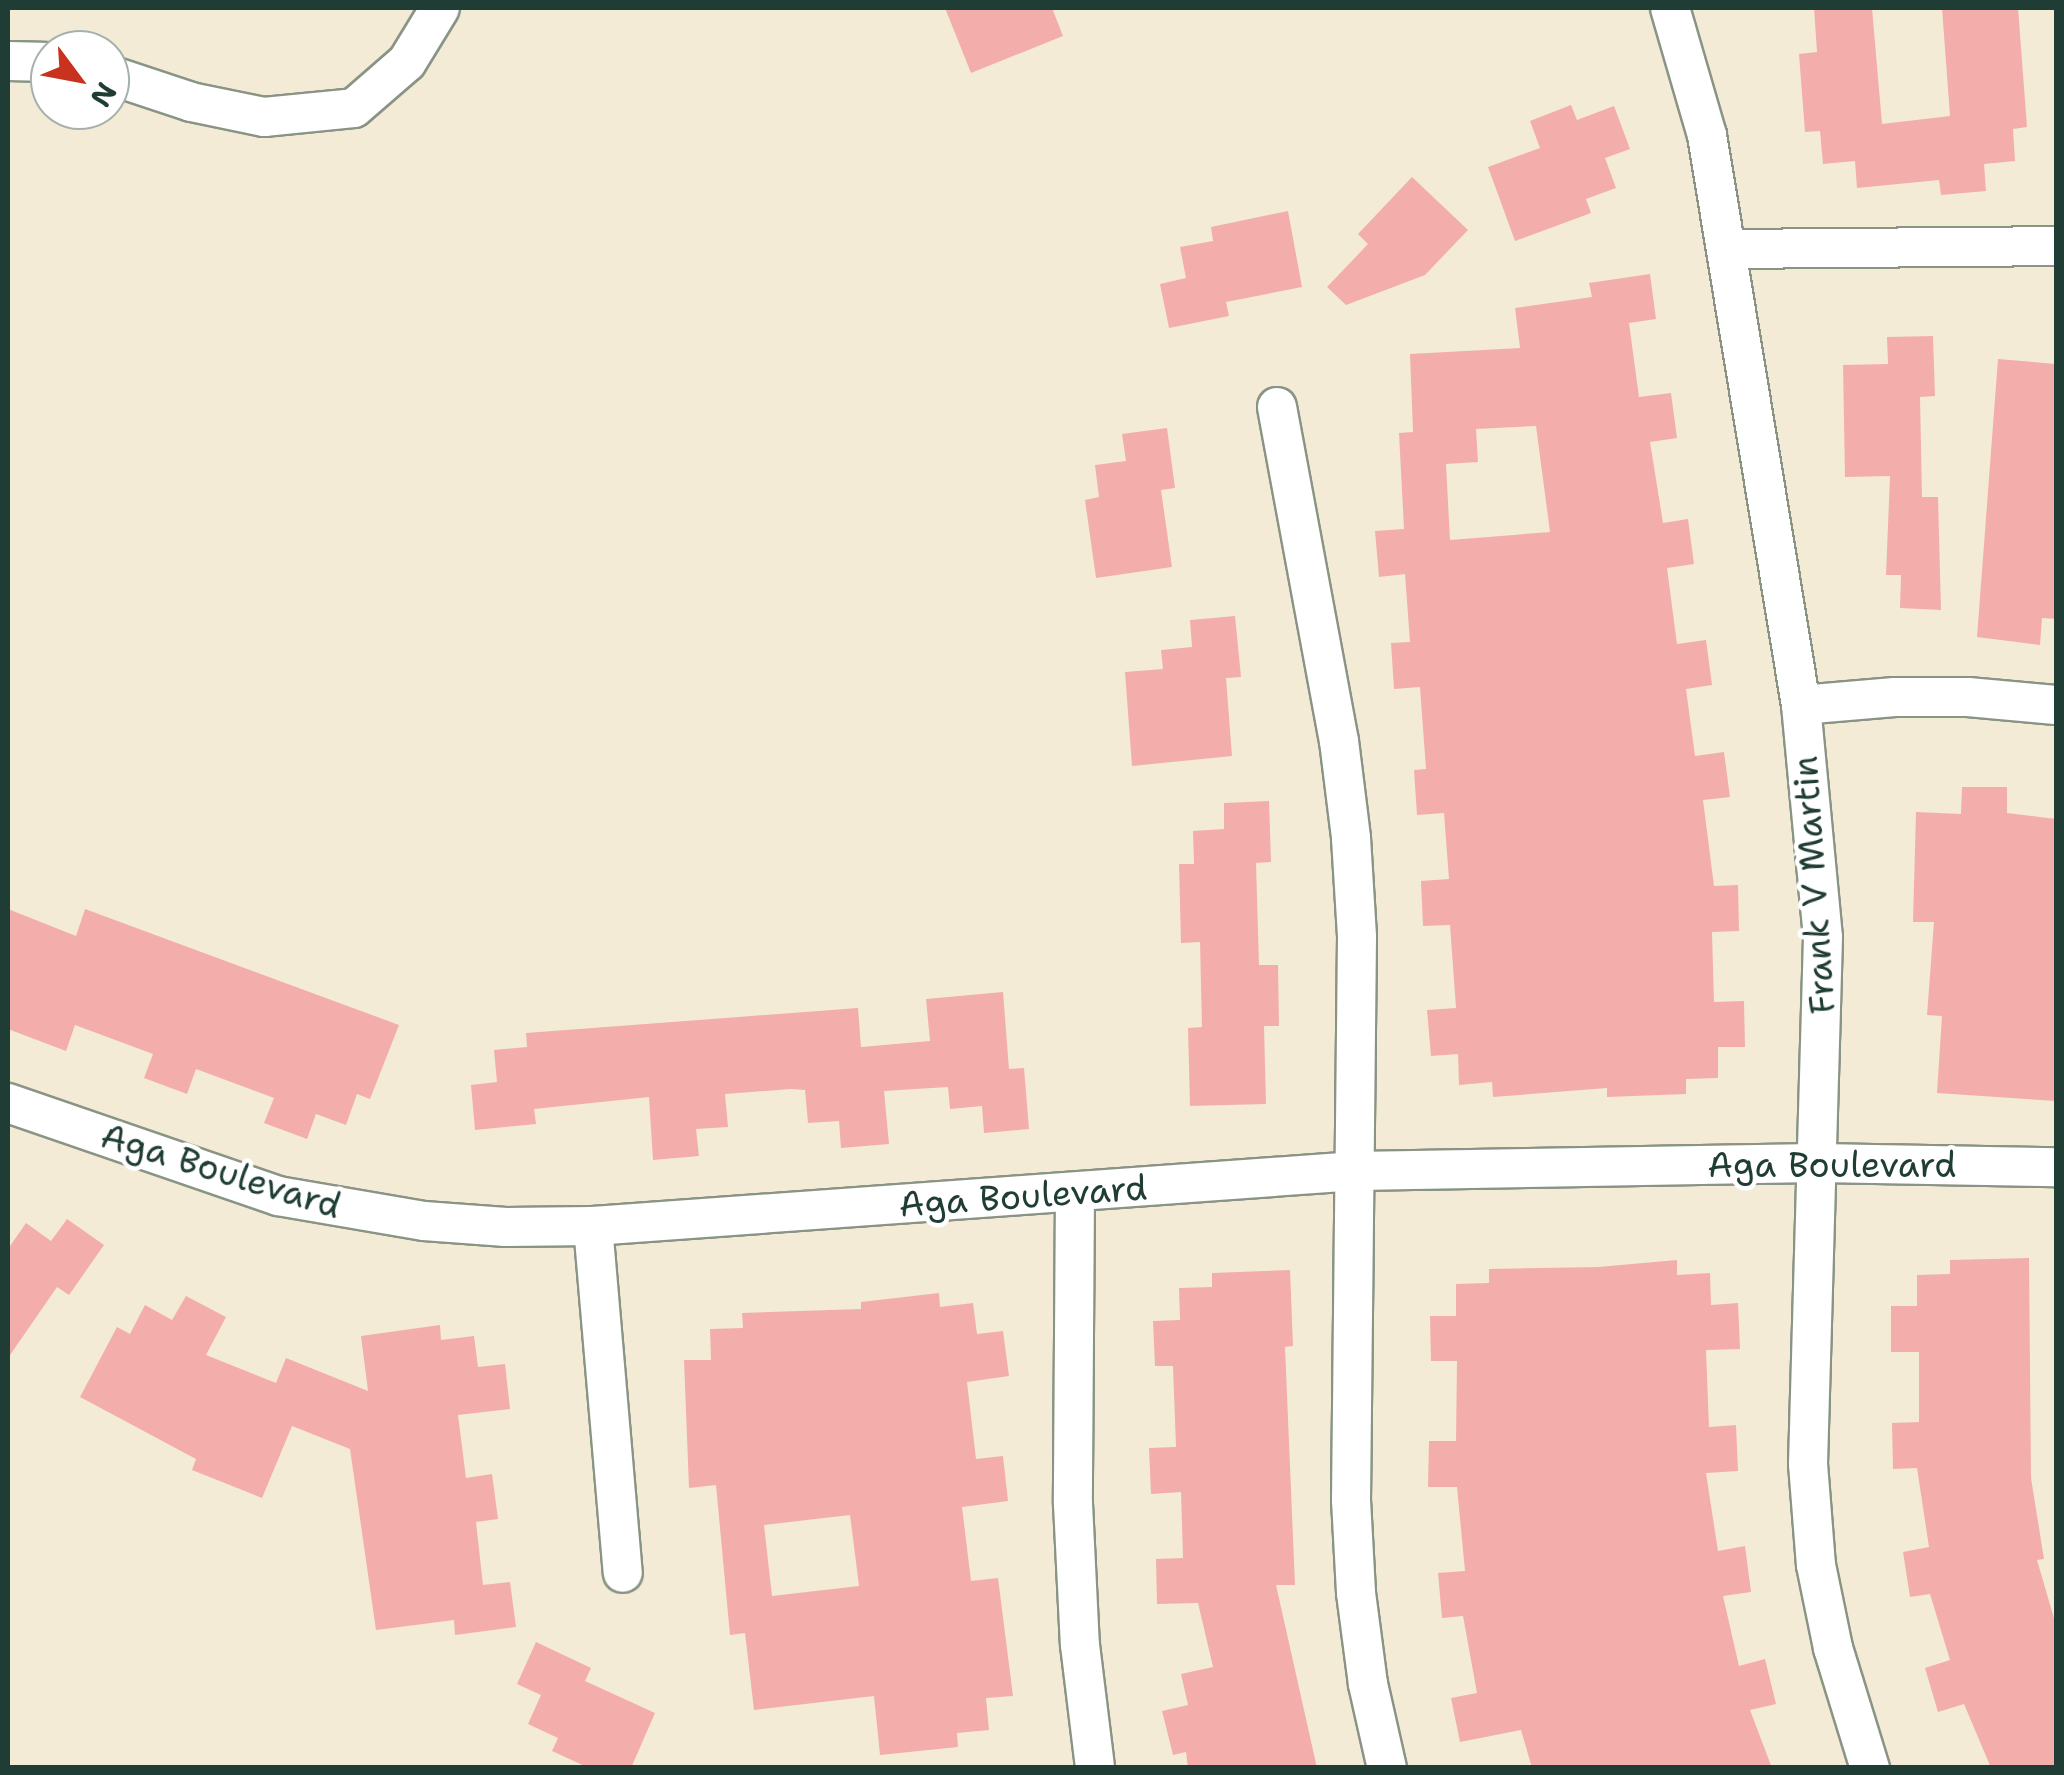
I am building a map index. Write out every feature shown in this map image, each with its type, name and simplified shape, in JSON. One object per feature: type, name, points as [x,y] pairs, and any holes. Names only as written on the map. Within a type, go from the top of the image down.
[{"type":"street","points":[[130,82],[191,102],[264,117],[354,108],[407,62],[440,8]]},
{"type":"street","name":"Frank V Martin","points":[[1670,8],[1707,135],[1801,706],[1823,937],[1808,1464],[1816,1565],[1838,1666],[1870,1768]]},
{"type":"street","points":[[1728,249],[2056,246]]},
{"type":"street","points":[[1276,407],[1339,742],[1350,838],[1356,937],[1352,1519],[1368,1684],[1388,1768]]},
{"type":"street","points":[[1801,706],[1894,697],[1968,697],[2056,705]]},
{"type":"street","name":"Aga Boulevard","points":[[8,1103],[278,1196],[424,1221],[593,1226],[1356,1171],[1815,1164],[2056,1167]]},
{"type":"street","points":[[1076,1192],[1074,1504],[1080,1645],[1095,1768]]},
{"type":"street","points":[[593,1226],[624,1573]]},
{"type":"building","points":[[945,8],[1052,8],[1063,36],[971,73]]},
{"type":"building","points":[[1814,8],[1872,8],[1882,124],[1950,116],[1942,8],[2018,8],[2027,127],[2013,129],[2015,161],[1984,164],[1986,191],[1941,195],[1939,180],[1857,188],[1855,161],[1823,164],[1820,131],[1805,132],[1799,54],[1817,52]]},
{"type":"building","points":[[1571,105],[1577,120],[1614,106],[1630,149],[1605,158],[1616,188],[1586,199],[1591,213],[1515,241],[1488,167],[1540,148],[1530,121]]},
{"type":"building","points":[[1412,177],[1468,230],[1425,275],[1346,305],[1327,287],[1368,244],[1358,234]]},
{"type":"building","points":[[1288,211],[1302,287],[1226,302],[1229,316],[1169,328],[1160,284],[1186,278],[1180,247],[1213,241],[1211,227]]},
{"type":"building","points":[[1650,274],[1656,319],[1629,323],[1639,397],[1671,393],[1677,438],[1650,442],[1663,523],[1688,519],[1694,564],[1667,568],[1677,644],[1706,640],[1712,685],[1686,689],[1695,756],[1724,752],[1730,797],[1703,800],[1714,886],[1738,885],[1739,931],[1712,932],[1714,1002],[1744,1001],[1745,1047],[1718,1047],[1718,1078],[1686,1079],[1686,1094],[1607,1097],[1607,1088],[1493,1097],[1492,1082],[1459,1085],[1458,1054],[1431,1056],[1427,1010],[1456,1008],[1450,925],[1423,926],[1421,881],[1449,879],[1444,813],[1417,815],[1414,770],[1426,769],[1420,687],[1394,689],[1391,643],[1410,642],[1405,574],[1379,577],[1375,531],[1404,529],[1399,433],[1413,432],[1410,354],[1520,348],[1515,308],[1592,297],[1589,283]],"holes":[[[1536,426],[1550,532],[1450,540],[1446,464],[1478,462],[1476,429]]]},
{"type":"building","points":[[1933,336],[1935,396],[1920,397],[1922,497],[1938,497],[1941,610],[1900,608],[1901,575],[1886,575],[1890,476],[1845,477],[1843,365],[1888,364],[1887,337]]},
{"type":"building","points":[[1998,359],[2056,364],[2056,619],[2042,618],[2040,645],[1977,637]]},
{"type":"building","points":[[1167,428],[1175,488],[1161,490],[1172,567],[1096,578],[1085,500],[1099,497],[1095,465],[1126,461],[1122,434]]},
{"type":"building","points":[[1235,616],[1241,677],[1226,678],[1232,756],[1132,766],[1125,672],[1163,669],[1161,650],[1192,647],[1190,620]]},
{"type":"building","points":[[1962,787],[2007,787],[2007,813],[2056,819],[2056,1101],[1937,1093],[1942,1016],[1927,1015],[1934,922],[1913,922],[1916,812],[1961,814]]},
{"type":"building","points":[[1269,801],[1271,862],[1256,863],[1259,965],[1278,965],[1279,1026],[1264,1026],[1266,1104],[1190,1106],[1188,1028],[1202,1027],[1200,942],[1181,943],[1179,864],[1194,864],[1193,831],[1224,829],[1224,803]]},
{"type":"building","points":[[8,909],[76,936],[85,909],[399,1025],[370,1099],[357,1094],[346,1125],[316,1114],[307,1139],[264,1123],[274,1098],[196,1069],[187,1094],[144,1078],[153,1054],[75,1025],[66,1051],[8,1029]]},
{"type":"building","points":[[1003,992],[1009,1069],[1024,1068],[1029,1129],[984,1133],[982,1106],[950,1109],[948,1087],[884,1091],[889,1144],[841,1148],[839,1121],[808,1123],[805,1090],[791,1089],[725,1094],[728,1127],[696,1129],[699,1156],[653,1160],[649,1097],[534,1109],[536,1124],[475,1130],[471,1085],[497,1082],[494,1050],[527,1047],[526,1033],[858,1008],[861,1047],[930,1041],[926,999]]},
{"type":"building","points":[[67,1219],[104,1245],[69,1295],[57,1287],[8,1358],[8,1249],[26,1223],[51,1241]]},
{"type":"building","points":[[2029,1258],[2031,1478],[2044,1559],[2037,1560],[2056,1625],[2056,1768],[1991,1768],[1964,1704],[1938,1712],[1925,1668],[1950,1660],[1930,1594],[1910,1597],[1903,1552],[1929,1547],[1917,1468],[1893,1469],[1892,1423],[1919,1422],[1919,1352],[1891,1352],[1891,1306],[1917,1306],[1917,1275],[1950,1274],[1950,1260]]},
{"type":"building","points":[[1677,1260],[1677,1275],[1710,1273],[1711,1305],[1738,1303],[1740,1349],[1706,1350],[1709,1427],[1736,1425],[1738,1471],[1706,1473],[1718,1551],[1745,1546],[1751,1592],[1723,1596],[1739,1666],[1765,1659],[1776,1704],[1750,1710],[1772,1768],[1532,1768],[1521,1730],[1460,1742],[1451,1698],[1477,1693],[1463,1616],[1442,1618],[1438,1573],[1465,1571],[1457,1487],[1428,1487],[1429,1441],[1456,1441],[1457,1361],[1431,1361],[1430,1316],[1456,1316],[1456,1284],[1489,1283],[1489,1269],[1598,1267]]},
{"type":"building","points":[[1290,1270],[1293,1346],[1285,1347],[1295,1585],[1276,1585],[1317,1768],[1188,1768],[1186,1752],[1173,1755],[1162,1711],[1188,1705],[1181,1674],[1213,1667],[1198,1603],[1157,1604],[1156,1559],[1183,1558],[1181,1492],[1151,1494],[1149,1448],[1176,1447],[1173,1366],[1155,1366],[1153,1321],[1180,1320],[1179,1288],[1212,1287],[1212,1273]]},
{"type":"building","points":[[939,1293],[940,1307],[973,1303],[977,1334],[1003,1331],[1009,1376],[967,1382],[976,1459],[1003,1456],[1008,1501],[962,1507],[971,1581],[998,1578],[1013,1696],[986,1698],[989,1730],[957,1733],[958,1747],[880,1755],[874,1696],[754,1710],[745,1633],[730,1635],[716,1485],[689,1488],[684,1360],[711,1360],[710,1329],[743,1328],[742,1313],[861,1309],[861,1302]],"holes":[[[850,1515],[859,1586],[772,1596],[764,1525]]]},
{"type":"building","points":[[186,1296],[226,1317],[206,1355],[276,1383],[286,1358],[368,1391],[361,1336],[440,1325],[441,1340],[474,1336],[478,1367],[505,1364],[510,1409],[458,1415],[466,1478],[492,1474],[498,1519],[476,1522],[483,1585],[510,1582],[516,1627],[455,1635],[454,1620],[376,1630],[350,1449],[292,1426],[262,1498],[192,1470],[196,1459],[80,1397],[117,1327],[130,1334],[145,1305],[172,1320]]},
{"type":"building","points":[[536,1642],[591,1668],[585,1681],[655,1713],[631,1768],[589,1768],[552,1751],[558,1738],[528,1724],[541,1695],[517,1684]]}]
